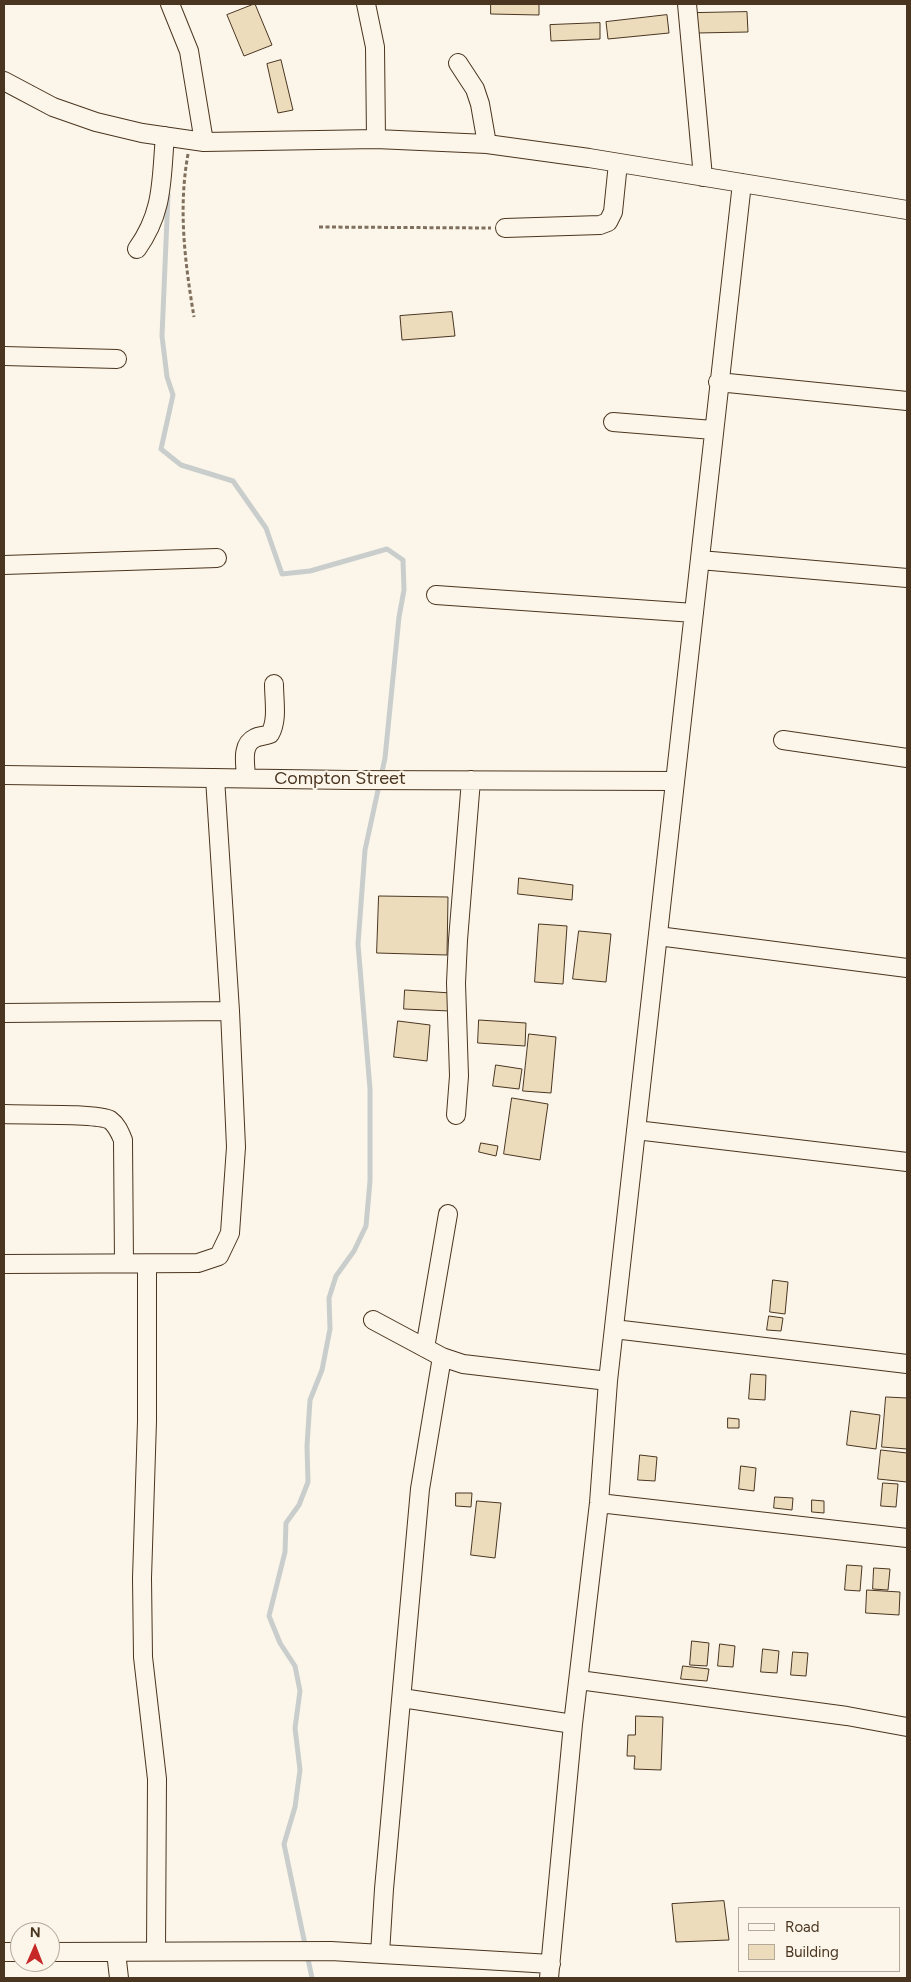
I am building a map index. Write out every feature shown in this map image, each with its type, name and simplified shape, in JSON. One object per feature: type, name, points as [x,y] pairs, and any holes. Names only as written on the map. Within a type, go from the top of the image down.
[{"type":"street","points":[[170,4],[189,51],[197,141]]},
{"type":"street","points":[[366,4],[374,46],[376,139]]},
{"type":"street","points":[[686,4],[704,177]]},
{"type":"street","points":[[458,62],[475,89],[480,104],[487,144]]},
{"type":"street","points":[[4,81],[53,107],[96,122],[197,141],[376,139],[487,144],[618,163],[907,210]]},
{"type":"street","points":[[137,249],[149,232],[159,203],[165,136]]},
{"type":"street","points":[[505,228],[600,225],[608,222],[613,212],[618,163]]},
{"type":"street","points":[[60,1952],[156,1950],[331,1951],[550,1971],[573,1724],[599,1503],[608,1380],[676,782],[718,382],[742,183]]},
{"type":"street","points":[[4,356],[117,359]]},
{"type":"street","points":[[718,382],[907,401]]},
{"type":"street","points":[[613,422],[713,430]]},
{"type":"street","points":[[4,565],[217,558]]},
{"type":"street","points":[[700,560],[907,578]]},
{"type":"street","points":[[436,595],[694,613]]},
{"type":"street","points":[[246,778],[245,750],[247,745],[255,738],[270,734],[273,728],[275,720],[274,684]]},
{"type":"street","points":[[782,740],[907,758]]},
{"type":"street","name":"Compton Street","points":[[4,775],[676,782]]},
{"type":"street","points":[[4,1264],[198,1263],[219,1256],[230,1233],[236,1147],[230,1011],[215,778]]},
{"type":"street","points":[[456,1115],[459,1076],[456,983],[471,780]]},
{"type":"street","points":[[658,936],[907,968]]},
{"type":"street","points":[[4,1013],[230,1011]]},
{"type":"street","points":[[4,1114],[92,1116],[110,1120],[118,1129],[122,1140],[124,1263]]},
{"type":"street","points":[[636,1130],[907,1162]]},
{"type":"street","points":[[425,1348],[448,1214]]},
{"type":"street","points":[[147,1264],[147,1421],[142,1578],[143,1657],[157,1779],[156,1950]]},
{"type":"street","points":[[373,1320],[425,1348],[463,1364],[608,1380]]},
{"type":"street","points":[[614,1329],[907,1364]]},
{"type":"street","points":[[380,1954],[384,1889],[420,1489],[442,1356]]},
{"type":"street","points":[[599,1503],[907,1538]]},
{"type":"street","points":[[579,1680],[847,1716],[907,1727]]},
{"type":"street","points":[[402,1698],[573,1724]]},
{"type":"street","points":[[116,1952],[119,1978]]},
{"type":"path","points":[[194,318],[187,275],[183,225],[185,178],[197,141]]},
{"type":"path","points":[[319,227],[467,226],[505,228]]},
{"type":"building","points":[[255,4],[272,45],[244,56],[227,15]]},
{"type":"building","points":[[491,4],[539,4],[539,15],[491,14]]},
{"type":"building","points":[[747,12],[748,32],[697,33],[696,13]]},
{"type":"building","points":[[667,15],[669,33],[608,39],[606,22]]},
{"type":"building","points":[[600,23],[600,39],[551,41],[550,25]]},
{"type":"building","points":[[281,60],[293,110],[278,113],[267,64]]},
{"type":"building","points":[[452,312],[455,336],[402,340],[400,316]]},
{"type":"building","points":[[519,878],[573,885],[572,900],[518,894]]},
{"type":"building","points":[[379,896],[448,897],[447,955],[377,953]]},
{"type":"building","points":[[539,924],[567,926],[563,984],[535,982]]},
{"type":"building","points":[[579,931],[611,934],[606,982],[573,979]]},
{"type":"building","points":[[405,990],[451,993],[450,1011],[404,1009]]},
{"type":"building","points":[[479,1020],[526,1023],[525,1046],[478,1043]]},
{"type":"building","points":[[398,1021],[430,1025],[427,1061],[394,1057]]},
{"type":"building","points":[[529,1034],[556,1037],[551,1093],[523,1091]]},
{"type":"building","points":[[496,1065],[522,1069],[519,1089],[493,1086]]},
{"type":"building","points":[[512,1098],[548,1104],[540,1160],[504,1154]]},
{"type":"building","points":[[481,1143],[498,1146],[496,1156],[479,1152]]},
{"type":"building","points":[[773,1280],[788,1282],[785,1314],[770,1312]]},
{"type":"building","points":[[769,1316],[783,1318],[781,1331],[767,1330]]},
{"type":"building","points":[[751,1374],[766,1375],[765,1400],[749,1399]]},
{"type":"building","points":[[886,1397],[907,1398],[907,1449],[882,1447]]},
{"type":"building","points":[[851,1411],[880,1415],[876,1449],[847,1445]]},
{"type":"building","points":[[728,1418],[739,1419],[739,1428],[728,1428]]},
{"type":"building","points":[[881,1450],[907,1453],[907,1482],[878,1479]]},
{"type":"building","points":[[640,1455],[657,1457],[655,1481],[638,1480]]},
{"type":"building","points":[[741,1466],[756,1468],[754,1491],[739,1489]]},
{"type":"building","points":[[883,1483],[898,1484],[896,1507],[881,1506]]},
{"type":"building","points":[[456,1493],[472,1493],[471,1507],[456,1506]]},
{"type":"building","points":[[775,1497],[793,1498],[792,1510],[774,1508]]},
{"type":"building","points":[[812,1500],[824,1501],[824,1513],[812,1512]]},
{"type":"building","points":[[477,1501],[501,1503],[495,1558],[471,1555]]},
{"type":"building","points":[[847,1565],[862,1566],[860,1591],[845,1590]]},
{"type":"building","points":[[874,1568],[890,1569],[888,1590],[873,1589]]},
{"type":"building","points":[[867,1590],[900,1592],[899,1615],[866,1613]]},
{"type":"building","points":[[692,1641],[709,1643],[707,1666],[690,1665]]},
{"type":"building","points":[[720,1644],[735,1646],[733,1667],[718,1666]]},
{"type":"building","points":[[763,1649],[779,1651],[777,1673],[761,1672]]},
{"type":"building","points":[[793,1652],[808,1653],[806,1676],[791,1675]]},
{"type":"building","points":[[683,1666],[709,1669],[707,1681],[681,1679]]},
{"type":"building","points":[[636,1716],[663,1717],[661,1770],[634,1769],[635,1756],[627,1756],[628,1735],[635,1735]]},
{"type":"building","points":[[724,1901],[729,1940],[676,1942],[672,1904]]},
{"type":"waterway","points":[[168,195],[162,336],[167,377],[173,395],[161,449],[181,465],[233,481],[266,528],[282,574],[310,571],[387,549],[403,560],[404,590],[399,617],[385,758],[365,850],[358,944],[370,1089],[370,1181],[366,1226],[354,1251],[336,1276],[329,1298],[330,1329],[322,1370],[310,1400],[307,1446],[308,1482],[299,1505],[286,1523],[285,1552],[269,1616],[280,1643],[295,1666],[300,1691],[295,1728],[300,1770],[295,1807],[284,1844],[312,1978]]}]
